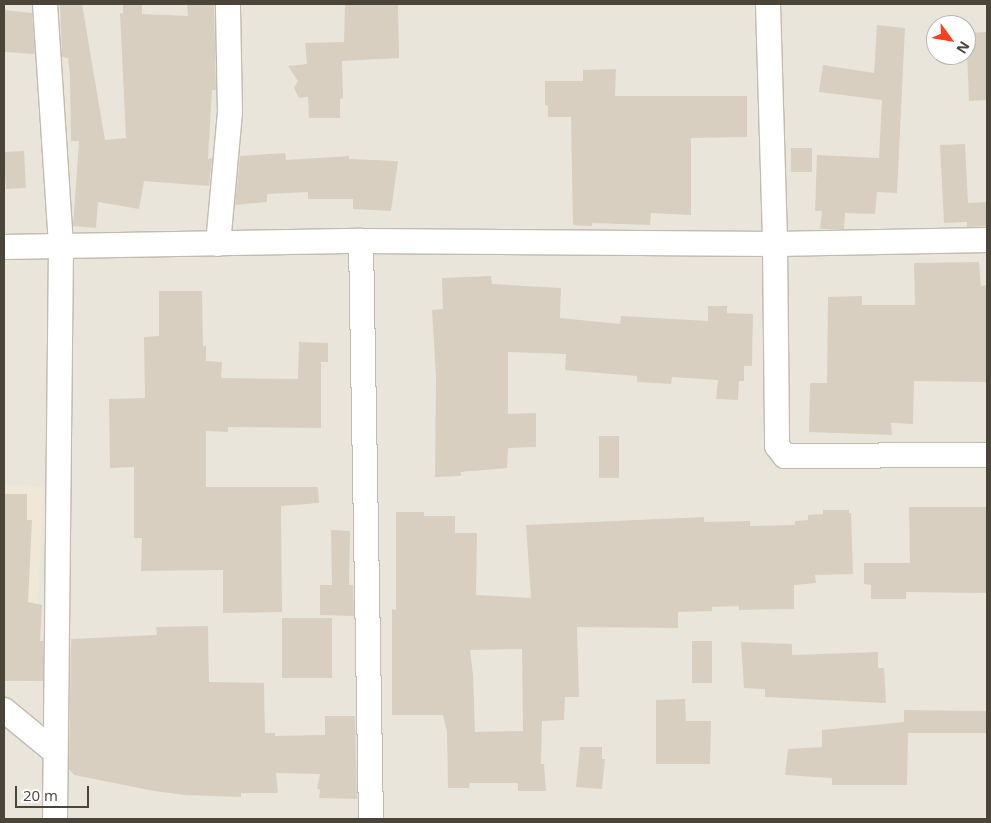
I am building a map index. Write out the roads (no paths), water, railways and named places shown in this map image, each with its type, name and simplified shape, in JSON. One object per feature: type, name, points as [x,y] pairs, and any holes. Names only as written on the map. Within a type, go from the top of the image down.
[{"type":"street","points":[[45,4],[61,247],[55,819]]},
{"type":"street","points":[[218,244],[230,114],[228,4]]},
{"type":"street","points":[[768,4],[775,244],[776,446],[785,456],[987,455]]},
{"type":"street","points":[[4,247],[361,241],[775,244],[987,240]]},
{"type":"street","points":[[361,241],[371,819]]},
{"type":"street","points":[[4,710],[55,752]]}]
